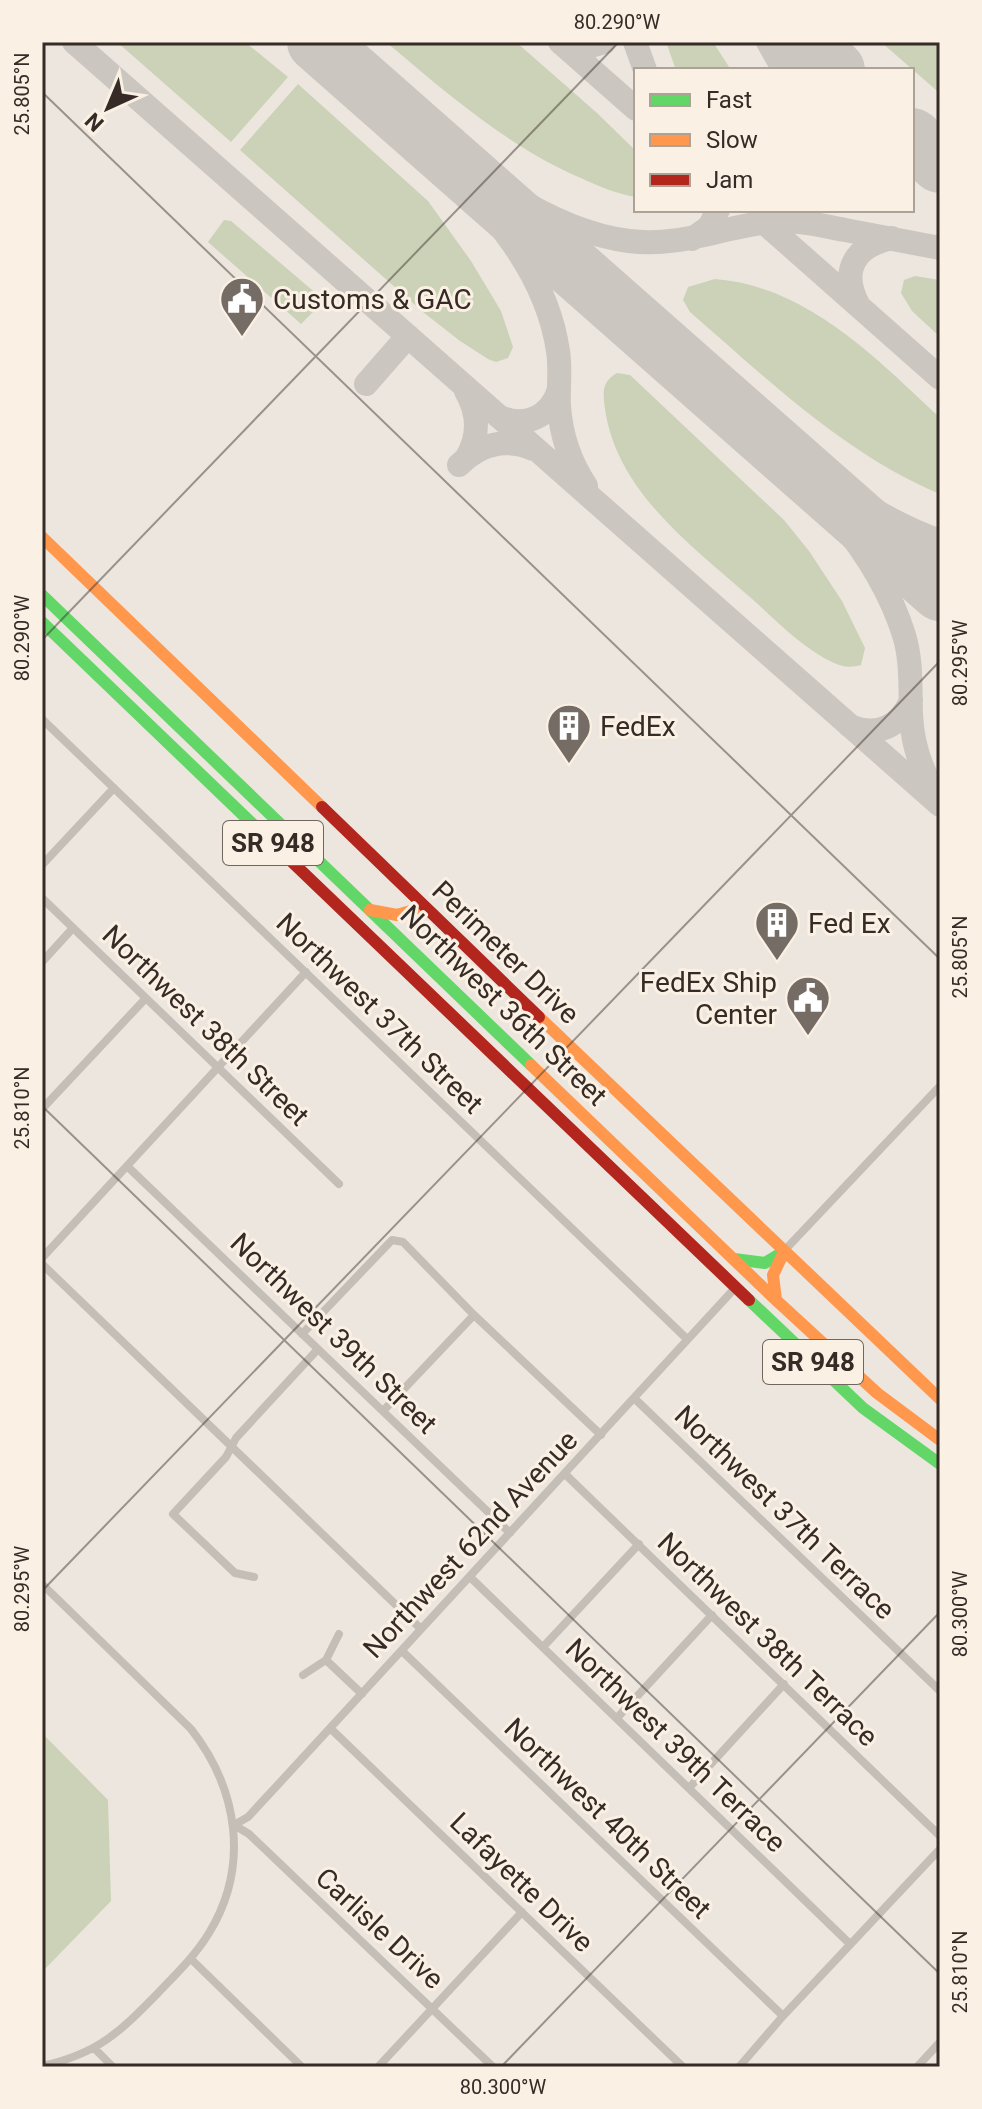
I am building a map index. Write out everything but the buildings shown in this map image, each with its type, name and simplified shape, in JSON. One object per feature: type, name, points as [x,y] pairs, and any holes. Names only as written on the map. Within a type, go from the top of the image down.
[{"type":"main road","name":"Perimeter Drive","points":[[42,537],[783,1252],[940,1399]]},
{"type":"main road","name":"Northwest 36th Street","points":[[42,595],[776,1300],[905,1416],[940,1440]]},
{"type":"main road","name":"Northwest 36th Street","points":[[42,622],[735,1288],[844,1390],[894,1432],[940,1464]]},
{"type":"main road","points":[[163,712],[167,725],[161,736],[189,748],[218,775],[230,776]]},
{"type":"main road","points":[[261,832],[280,832],[292,836]]},
{"type":"main road","points":[[370,910],[397,915],[424,907]]},
{"type":"main road","points":[[381,921],[386,940],[384,951],[394,948],[414,952]]},
{"type":"main road","points":[[543,1103],[556,1089]]},
{"type":"main road","points":[[733,1259],[765,1263],[783,1252]]},
{"type":"main road","points":[[776,1300],[773,1275],[783,1252]]},
{"type":"main road","points":[[894,1432],[905,1416]]},
{"type":"street","name":"Northwest 37th Street","points":[[42,719],[687,1339]]},
{"type":"street","points":[[42,865],[114,788]]},
{"type":"street","name":"Northwest 38th Street","points":[[42,898],[339,1184]]},
{"type":"street","points":[[42,962],[73,928]]},
{"type":"street","points":[[42,1258],[306,972]]},
{"type":"street","points":[[42,1109],[146,998]]},
{"type":"street","points":[[783,1252],[940,1086]]},
{"type":"street","name":"Northwest 39th Street","points":[[127,1166],[510,1533]]},
{"type":"street","points":[[302,1334],[392,1240],[403,1242],[474,1315],[601,1435]]},
{"type":"street","points":[[42,1264],[421,1629]]},
{"type":"street","name":"Northwest 62nd Avenue","points":[[234,1825],[248,1817],[735,1288]]},
{"type":"street","points":[[383,1411],[474,1315]]},
{"type":"street","points":[[254,1577],[235,1573],[173,1514],[232,1448],[236,1438],[318,1349]]},
{"type":"street","name":"Northwest 37th Terrace","points":[[634,1398],[940,1691]]},
{"type":"street","name":"Northwest 38th Terrace","points":[[565,1474],[940,1836]]},
{"type":"street","points":[[543,1647],[639,1544]]},
{"type":"street","name":"Northwest 39th Terrace","points":[[470,1577],[850,1944]]},
{"type":"street","points":[[42,1584],[176,1712],[198,1738],[217,1769],[234,1825],[232,1865],[224,1901],[191,1959],[120,2031],[95,2049],[63,2062],[42,2066]]},
{"type":"street","points":[[617,1718],[712,1615]]},
{"type":"street","points":[[303,1675],[326,1660],[339,1634]]},
{"type":"street","name":"Northwest 40th Street","points":[[402,1651],[783,2016]]},
{"type":"street","points":[[326,1660],[362,1694]]},
{"type":"street","points":[[689,1788],[784,1684]]},
{"type":"street","name":"Lafayette Drive","points":[[330,1728],[683,2067]]},
{"type":"street","name":"Carlisle Drive","points":[[234,1825],[249,1834],[493,2067]]},
{"type":"street","points":[[739,2067],[940,1849]]},
{"type":"street","points":[[378,2067],[522,1912]]},
{"type":"street","points":[[191,1959],[302,2067]]},
{"type":"street","points":[[917,2067],[940,2042]]},
{"type":"street","points":[[95,2049],[113,2067]]},
{"type":"green space","points":[[117,42],[245,42],[288,77],[231,142]]},
{"type":"green space","points":[[386,42],[516,42],[634,149],[634,196],[596,185],[529,151],[432,81]]},
{"type":"green space","points":[[666,42],[713,42],[730,68],[675,68]]},
{"type":"green space","points":[[881,42],[940,42],[940,93]]},
{"type":"green space","points":[[298,84],[428,201],[471,261],[501,311],[513,347],[508,358],[496,362],[460,341],[240,150]]},
{"type":"green space","points":[[224,220],[231,221],[318,295],[319,306],[301,324],[208,242]]},
{"type":"green space","points":[[915,276],[940,280],[940,337],[912,311],[901,293],[904,280]]},
{"type":"green space","points":[[715,279],[748,284],[809,310],[864,349],[938,416],[940,494],[905,478],[840,437],[690,312],[683,300],[688,287]]},
{"type":"green space","points":[[617,373],[630,375],[784,520],[842,601],[865,648],[861,665],[839,665],[810,649],[660,515],[641,492],[612,439],[604,393],[608,380]]},
{"type":"green space","points":[[42,1733],[108,1800],[111,1901],[42,1972]]},
{"type":"taxiway","points":[[74,42],[940,805]]},
{"type":"taxiway","points":[[560,42],[634,107]]},
{"type":"taxiway","points":[[562,44],[581,49],[604,42]]},
{"type":"taxiway","points":[[635,42],[644,68]]},
{"type":"taxiway","points":[[768,42],[783,68]]},
{"type":"taxiway","points":[[348,70],[445,148],[515,198],[552,218],[590,232],[629,241],[668,241],[760,223],[787,221],[940,248]]},
{"type":"taxiway","points":[[914,128],[940,145]]},
{"type":"taxiway","points":[[433,153],[512,242],[541,293],[558,351],[559,406],[564,438],[586,486]]},
{"type":"taxiway","points":[[692,239],[709,227],[717,212]]},
{"type":"taxiway","points":[[759,218],[940,378]]},
{"type":"taxiway","points":[[858,304],[851,280],[854,261],[869,247],[892,238]]},
{"type":"taxiway","points":[[366,384],[408,336]]},
{"type":"taxiway","points":[[696,376],[816,494],[868,560],[888,596],[907,645],[915,746],[936,794]]},
{"type":"taxiway","points":[[498,416],[517,421],[535,418],[550,407],[559,389]]},
{"type":"taxiway","points":[[466,391],[476,424],[467,457]]},
{"type":"taxiway","points":[[459,465],[475,452],[493,445],[523,445],[533,449]]},
{"type":"taxiway","points":[[795,455],[864,504],[940,541]]},
{"type":"taxiway","points":[[927,580],[940,594]]},
{"type":"taxiway","points":[[850,726],[869,730],[886,727],[901,717],[911,700]]},
{"type":"runway","points":[[317,42],[940,591]]},
{"type":"runway","points":[[803,42],[833,68]]},
{"type":"runway","points":[[914,140],[940,163]]},
{"type":"traffic: fast","points":[[42,595],[531,1065]]},
{"type":"traffic: fast","points":[[42,622],[264,835]]},
{"type":"traffic: fast","points":[[734,1259],[765,1263],[783,1252]]},
{"type":"traffic: fast","points":[[749,1300],[863,1408],[940,1464]]},
{"type":"traffic: slow","points":[[42,537],[322,807]]},
{"type":"traffic: slow","points":[[370,910],[397,915],[424,907]]},
{"type":"traffic: slow","points":[[539,1017],[940,1399]]},
{"type":"traffic: slow","points":[[531,1065],[877,1393],[940,1440]]},
{"type":"traffic: slow","points":[[776,1300],[773,1275],[783,1254]]},
{"type":"traffic: jam","points":[[322,807],[539,1017]]},
{"type":"traffic: jam","points":[[264,835],[749,1300]]},
{"type":"place","name":"Customs & GAC","points":[[242,338]]},
{"type":"place","name":"FedEx","points":[[569,765]]},
{"type":"place","name":"Fed Ex","points":[[777,962]]},
{"type":"place","name":"FedEx Ship Center","points":[[808,1037]]}]
